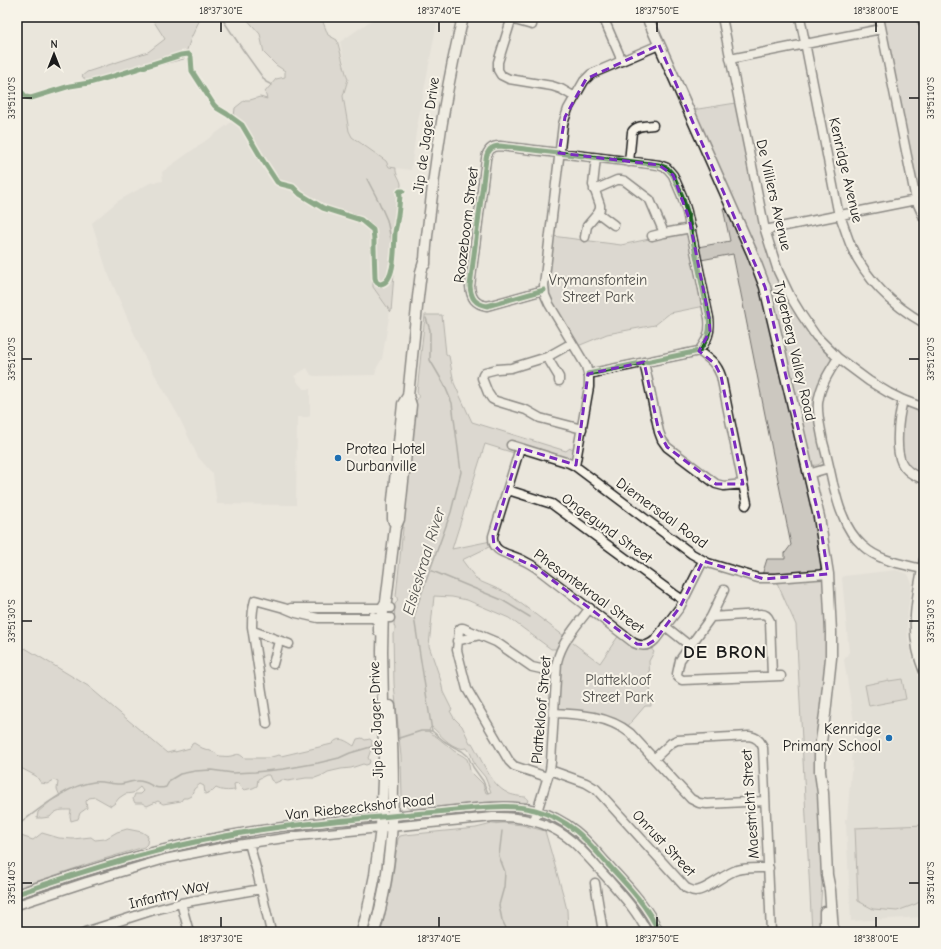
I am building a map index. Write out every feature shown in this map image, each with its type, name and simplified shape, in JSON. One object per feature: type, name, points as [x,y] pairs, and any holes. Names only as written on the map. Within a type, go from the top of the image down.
[{"type":"main road","name":"Jip de Jager Drive","points":[[387,723],[383,704],[382,651],[384,612],[395,528],[393,518],[393,500],[403,404],[408,396],[416,319],[422,298],[438,146],[450,75],[463,17]]},
{"type":"main road","name":"Tygerberg Valley Road","points":[[647,17],[762,276],[821,529],[828,574],[831,645],[825,714],[826,728],[823,793],[827,875],[830,890],[833,932]]},
{"type":"main road","name":"Jip de Jager Drive","points":[[374,932],[384,890],[392,828],[387,723],[388,674],[384,612]]},
{"type":"main road","name":"Jip de Jager Drive","points":[[362,932],[373,887],[378,856],[388,756]]},
{"type":"main road","name":"Tygerberg Valley Road","points":[[825,932],[825,890],[827,875]]},
{"type":"street","points":[[603,17],[622,61]]},
{"type":"street","name":"De Villiers Avenue","points":[[722,17],[765,230],[778,271],[790,296],[816,336],[838,358],[869,381],[889,393],[924,408]]},
{"type":"street","name":"Kenridge Avenue","points":[[800,17],[840,215],[852,247],[868,275],[881,291],[906,313],[924,323]]},
{"type":"street","points":[[879,17],[916,200],[924,218]]},
{"type":"street","points":[[920,17],[924,24]]},
{"type":"street","points":[[532,25],[511,18],[498,62],[498,70],[501,75],[509,80],[561,88],[575,97]]},
{"type":"street","points":[[730,59],[881,29]]},
{"type":"street","points":[[575,466],[588,387],[588,374],[584,362],[550,304],[544,290],[544,279],[564,121],[566,113],[584,81],[589,76],[659,44]]},
{"type":"street","points":[[629,162],[632,132],[637,127],[653,125]]},
{"type":"street","name":"Roozeboom Street","points":[[544,290],[487,306],[475,301],[472,296],[470,286],[488,152],[492,147],[500,146],[559,153]]},
{"type":"street","points":[[559,153],[659,165],[671,172],[682,196],[691,228],[710,318],[710,331],[707,339],[699,351],[588,374]]},
{"type":"street","points":[[585,237],[587,226],[598,213],[600,206],[594,190],[593,182],[596,158]]},
{"type":"street","points":[[594,190],[617,180],[625,181],[650,200],[664,233]]},
{"type":"street","points":[[765,230],[916,200]]},
{"type":"street","points":[[598,213],[614,224]]},
{"type":"street","points":[[652,236],[691,228]]},
{"type":"street","points":[[572,343],[547,356],[511,368],[485,372],[482,378],[492,399],[526,410],[540,418],[582,429]]},
{"type":"street","points":[[699,351],[715,364],[721,376],[747,503],[746,505]]},
{"type":"street","points":[[547,356],[559,376],[558,381]]},
{"type":"street","points":[[838,358],[823,383],[818,401],[819,417],[829,468],[841,512],[856,539],[864,547],[883,559],[896,563],[923,564],[914,618],[917,649],[924,672]]},
{"type":"street","points":[[644,362],[659,432],[664,444],[716,484],[724,486],[743,484]]},
{"type":"street","points":[[904,400],[898,422],[897,447],[899,456],[902,464],[908,471],[924,479]]},
{"type":"street","name":"Diemersdal Road","points":[[511,445],[575,466],[703,561],[764,579],[828,574]]},
{"type":"street","name":"Phesantekraal Street","points":[[520,448],[493,536],[494,545],[500,551],[535,567],[634,643],[647,645],[653,642],[680,608],[703,561]]},
{"type":"street","points":[[808,474],[829,468]]},
{"type":"street","name":"Ongegund Street","points":[[508,490],[552,504],[683,600]]},
{"type":"street","points":[[724,590],[711,617],[680,660],[678,676],[680,680],[781,676]]},
{"type":"street","points":[[267,724],[253,631],[252,614],[255,600],[296,613],[318,618],[384,612]]},
{"type":"street","points":[[284,608],[384,612]]},
{"type":"street","name":"Plattekloof Street","points":[[534,821],[549,773],[552,753],[558,656],[562,645],[590,608]]},
{"type":"street","points":[[711,617],[761,614],[767,616],[770,621],[772,676]]},
{"type":"street","points":[[914,618],[924,620]]},
{"type":"street","points":[[665,626],[690,646]]},
{"type":"street","points":[[480,635],[457,641],[458,632],[461,628],[463,628],[480,635],[496,642],[532,667],[556,670]]},
{"type":"street","points":[[253,631],[289,644]]},
{"type":"street","points":[[273,664],[279,641]]},
{"type":"street","name":"Onrust Street","points":[[457,641],[458,654],[467,689],[508,761],[514,766],[549,773],[586,783],[596,790],[686,888],[690,890],[702,890],[730,873],[738,870],[768,868]]},
{"type":"street","points":[[554,713],[592,716],[623,727],[691,799],[695,801],[707,804],[765,801]]},
{"type":"street","name":"Maestricht Street","points":[[654,759],[671,743],[677,740],[749,736],[754,737],[761,743],[763,748],[771,932]]},
{"type":"street","name":"Van Riebeeckshof Road","points":[[17,894],[116,862],[188,843],[281,827],[507,806],[537,810],[555,818],[577,832],[591,845],[639,898],[651,916],[659,932]]},
{"type":"street","name":"Van Riebeeckshof Road","points":[[17,905],[100,878],[170,858],[249,843],[298,836],[500,817],[534,821],[554,829],[574,843],[625,898],[647,932]]},
{"type":"street","points":[[249,843],[271,932]]},
{"type":"street","points":[[595,883],[603,932]]},
{"type":"street","name":"Infantry Way","points":[[85,932],[181,903],[261,889]]},
{"type":"street","points":[[181,903],[189,932]]},
{"type":"highlighted area","points":[[659,45],[765,287],[819,517],[828,574],[764,579],[703,561],[680,607],[655,640],[647,645],[637,644],[535,567],[500,551],[494,545],[493,536],[520,448],[576,465],[588,374],[644,362],[659,432],[667,447],[716,484],[743,484],[721,376],[715,364],[699,351],[710,331],[709,318],[689,218],[673,175],[659,165],[559,153],[565,117],[586,79]]},
{"type":"shaded area","points":[[376,17],[438,17],[416,132],[411,170],[389,167],[386,161],[352,137],[349,131],[343,96],[348,79],[340,42]]},
{"type":"shaded area","points":[[233,121],[237,122],[258,158],[277,184],[292,189],[318,207],[360,222],[372,233],[373,287],[390,311],[382,359],[377,367],[375,375],[314,376],[311,375],[307,368],[294,376],[304,389],[310,389],[310,416],[297,417],[296,505],[217,504],[213,474],[198,457],[178,415],[143,354],[107,271],[92,223],[118,201],[150,183],[163,181],[162,172]]},
{"type":"shaded area","name":"Kenridge Primary School","points":[[896,570],[908,574],[912,583],[907,621],[908,640],[913,663],[924,688],[924,917],[851,921],[845,819],[847,819],[853,761],[851,761],[854,722],[844,660],[849,652],[842,578],[844,576]]},
{"type":"green space","points":[[151,17],[201,17],[191,38],[184,59],[87,82],[82,76],[87,72],[148,52],[165,39]]},
{"type":"green space","points":[[245,17],[321,17],[328,35],[337,40],[348,79],[343,96],[349,131],[352,137],[386,161],[389,167],[396,168],[401,184],[391,312],[373,287],[372,234],[366,226],[360,222],[318,207],[292,189],[277,184],[258,158],[256,148],[253,143],[234,117],[235,108],[245,100],[260,97],[267,99],[265,92],[276,79],[285,77],[285,71],[276,65],[264,53],[260,34]]},
{"type":"green space","points":[[882,17],[917,17],[924,29],[924,213],[920,205]]},
{"type":"green space","points":[[736,103],[763,236],[769,257],[781,288],[797,316],[831,356],[831,362],[821,381],[824,458],[821,463],[817,465],[812,465],[774,311],[692,110]]},
{"type":"green space","points":[[727,207],[760,280],[797,437],[802,472],[814,512],[822,566],[819,571],[762,575],[767,559],[785,559],[785,553],[791,545],[733,254],[701,260],[698,247],[730,241],[723,208]]},
{"type":"green space","name":"Vrymansfontein Street Park","points":[[682,232],[688,233],[705,306],[670,313],[655,325],[607,334],[578,346],[551,302],[547,288],[552,236],[621,245]]},
{"type":"green space","points":[[425,315],[442,315],[446,354],[449,356],[454,383],[472,422],[566,451],[570,448],[576,449],[571,459],[566,460],[509,442],[508,448],[512,449],[514,453],[485,444],[452,549],[491,541],[491,546],[462,560],[477,580],[507,593],[564,636],[557,649],[551,649],[509,618],[467,600],[434,596],[429,646],[441,681],[443,692],[452,710],[450,711],[454,718],[462,726],[470,743],[472,743],[496,784],[509,794],[526,797],[528,801],[526,803],[484,802],[415,810],[410,809],[404,803],[402,798],[401,757],[394,684],[393,634],[395,631],[395,604],[397,602],[396,596],[413,432],[415,428],[416,401],[418,399],[417,392]],"holes":[[[432,727],[452,745],[467,748],[475,765],[485,777],[491,792],[486,793],[483,784],[470,771],[467,759],[429,732],[430,728]]]},
{"type":"green space","points":[[908,406],[924,411],[924,476],[916,474],[903,460],[900,424],[905,408]]},
{"type":"green space","points":[[817,578],[824,582],[827,621],[821,824],[819,825],[822,883],[819,932],[812,932],[796,625],[777,581]]},
{"type":"green space","name":"Plattekloof Street Park","points":[[619,635],[650,647],[654,652],[649,661],[651,706],[645,706],[627,727],[561,710],[558,705],[561,660],[569,640],[600,663]]},
{"type":"green space","points":[[25,648],[88,686],[167,753],[190,748],[194,743],[202,748],[216,753],[219,756],[238,754],[244,758],[267,758],[332,744],[340,739],[354,746],[357,739],[362,738],[365,740],[370,739],[372,741],[372,747],[368,758],[370,761],[369,764],[366,765],[363,764],[351,768],[328,772],[315,778],[288,781],[282,780],[275,783],[271,780],[269,775],[266,775],[258,779],[257,786],[244,790],[238,783],[234,784],[235,790],[221,790],[216,788],[205,794],[204,786],[200,784],[194,789],[191,796],[183,798],[181,801],[163,804],[158,801],[147,806],[142,803],[135,803],[133,799],[135,794],[140,794],[143,791],[140,787],[133,793],[125,794],[111,806],[95,797],[89,798],[86,801],[87,808],[80,813],[78,819],[71,821],[71,810],[59,810],[50,817],[37,818],[38,812],[51,801],[60,796],[57,789],[58,782],[54,780],[47,784],[41,783],[36,776],[17,766],[17,652]]},
{"type":"green space","points":[[902,679],[906,699],[869,706],[865,685]]},
{"type":"green space","points":[[503,823],[522,825],[545,831],[567,910],[568,932],[381,932],[392,882],[398,839],[400,836],[476,828]]},
{"type":"green space","points":[[924,825],[924,899],[916,904],[897,911],[873,909],[858,901],[855,828]]},
{"type":"green space","points":[[127,829],[142,832],[148,836],[147,844],[144,847],[20,887],[17,879],[17,836],[33,840],[42,833],[59,838],[73,839],[91,837],[95,840],[105,839],[117,832]]},
{"type":"waterway","name":"Elsieskraal River","points":[[221,17],[266,82],[272,85]]},
{"type":"waterway","name":"Elsieskraal River","points":[[367,179],[387,220],[393,249]]},
{"type":"waterway","name":"Elsieskraal River","points":[[426,318],[430,330],[430,360],[444,384],[452,403],[461,472],[451,512],[414,617],[432,731],[444,741],[468,756],[473,767],[483,781],[488,793]]},
{"type":"waterway","points":[[430,570],[502,600],[530,617]]},
{"type":"waterway","points":[[396,739],[421,731],[432,731]]},
{"type":"waterway","points":[[17,823],[19,824],[45,804],[64,792],[84,784],[94,782],[124,784],[141,781],[154,787],[161,788],[166,787],[170,780],[180,774],[211,770],[233,773],[284,769],[339,758],[350,753],[381,744]]},
{"type":"waterway","name":"Elsieskraal River","points":[[502,831],[499,856],[505,872],[504,887],[499,905],[502,920],[508,932]]},
{"type":"cycle path","points":[[17,87],[26,97],[31,98],[70,86],[89,83],[114,76],[188,54],[191,57],[192,71],[214,105],[242,125],[277,182],[293,187],[300,194],[323,208],[361,220],[373,230],[375,278],[376,282],[379,284],[386,282],[392,270],[395,232],[399,208],[399,192],[403,191]]},
{"type":"cycle path","points":[[544,290],[487,306],[479,304],[474,300],[471,294],[470,286],[486,159],[490,150],[494,147],[500,146],[659,165],[667,168],[673,175],[687,212],[709,318],[708,336],[699,351],[588,374]]},
{"type":"cycle path","points":[[17,894],[94,869],[172,847],[248,832],[318,823],[465,809],[500,806],[518,807],[535,810],[552,816],[567,824],[580,834],[634,893],[654,921],[659,932]]},
{"type":"place","name":"Protea Hotel Durbanville","points":[[338,458]]},
{"type":"place","name":"Kenridge Primary School","points":[[889,738]]},
{"type":"district","name":"DE BRON","points":[[725,651]]}]
